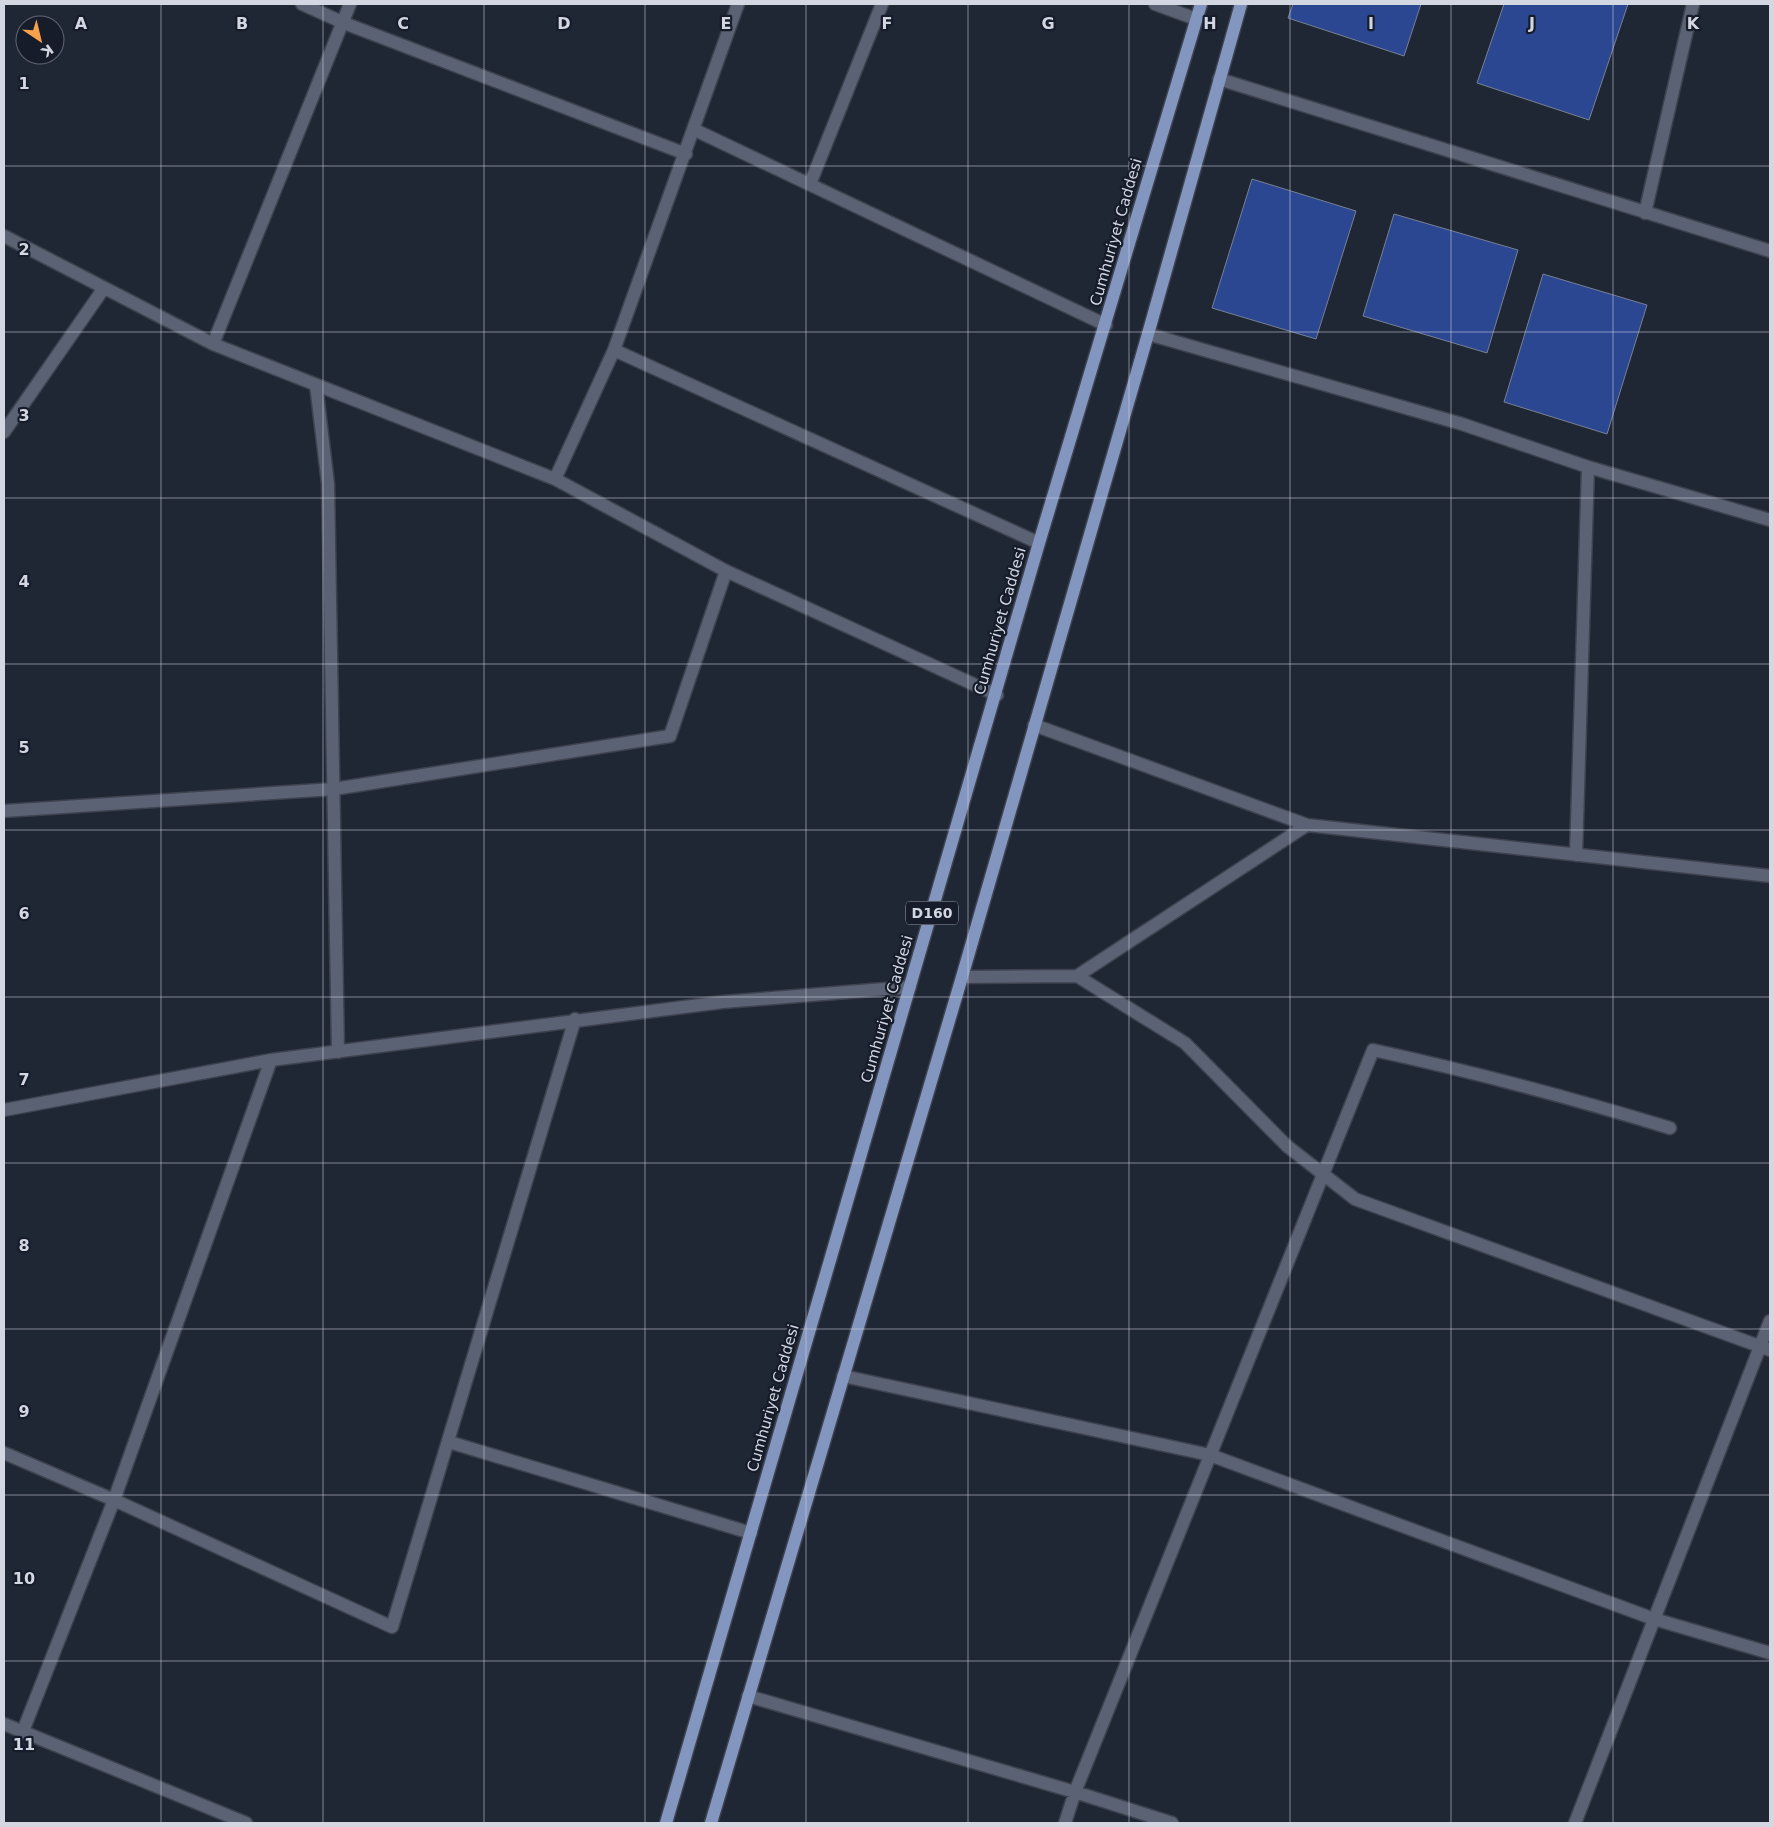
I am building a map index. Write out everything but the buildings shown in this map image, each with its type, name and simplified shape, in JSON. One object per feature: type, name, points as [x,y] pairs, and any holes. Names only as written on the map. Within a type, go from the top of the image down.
[{"type":"main road","name":"Cumhuriyet Caddesi","points":[[666,1823],[997,695],[1039,543],[1106,326],[1201,4]]},
{"type":"main road","name":"D160","points":[[711,1823],[962,977],[1148,334],[1218,79],[1241,4]]},
{"type":"street","points":[[302,4],[344,23],[686,154]]},
{"type":"street","points":[[214,344],[350,4]]},
{"type":"street","points":[[555,479],[614,350],[695,130],[738,4]]},
{"type":"street","points":[[810,184],[882,4]]},
{"type":"street","points":[[1155,4],[1196,19]]},
{"type":"street","points":[[1645,213],[1693,4]]},
{"type":"street","points":[[1218,79],[1770,251]]},
{"type":"street","points":[[695,130],[1106,326]]},
{"type":"street","points":[[4,236],[214,344],[555,479],[726,571],[997,695]]},
{"type":"street","points":[[4,432],[104,288]]},
{"type":"street","points":[[1148,334],[1462,424],[1588,467],[1770,520]]},
{"type":"street","points":[[614,350],[1039,543]]},
{"type":"street","points":[[316,385],[328,484],[338,1052]]},
{"type":"street","points":[[1576,855],[1588,467]]},
{"type":"street","points":[[4,811],[334,789],[670,736],[726,571]]},
{"type":"street","points":[[1034,725],[1307,825],[1770,876]]},
{"type":"street","points":[[1077,976],[1307,825]]},
{"type":"street","points":[[962,977],[1077,976],[1185,1043],[1287,1146],[1355,1199],[1765,1348]]},
{"type":"street","points":[[4,1110],[271,1060],[575,1019],[723,1002],[910,987]]},
{"type":"street","points":[[4,1454],[114,1500],[392,1627],[575,1019]]},
{"type":"street","points":[[1065,1823],[1075,1792],[1322,1174],[1374,1050],[1442,1065],[1594,1105],[1670,1128]]},
{"type":"street","points":[[23,1731],[114,1500],[271,1060]]},
{"type":"street","points":[[1575,1823],[1654,1619],[1765,1348],[1770,1321]]},
{"type":"street","points":[[843,1376],[1210,1455],[1654,1619],[1770,1653]]},
{"type":"street","points":[[449,1442],[751,1533]]},
{"type":"street","points":[[748,1696],[1075,1792],[1172,1823]]},
{"type":"street","points":[[4,1724],[246,1823]]}]
